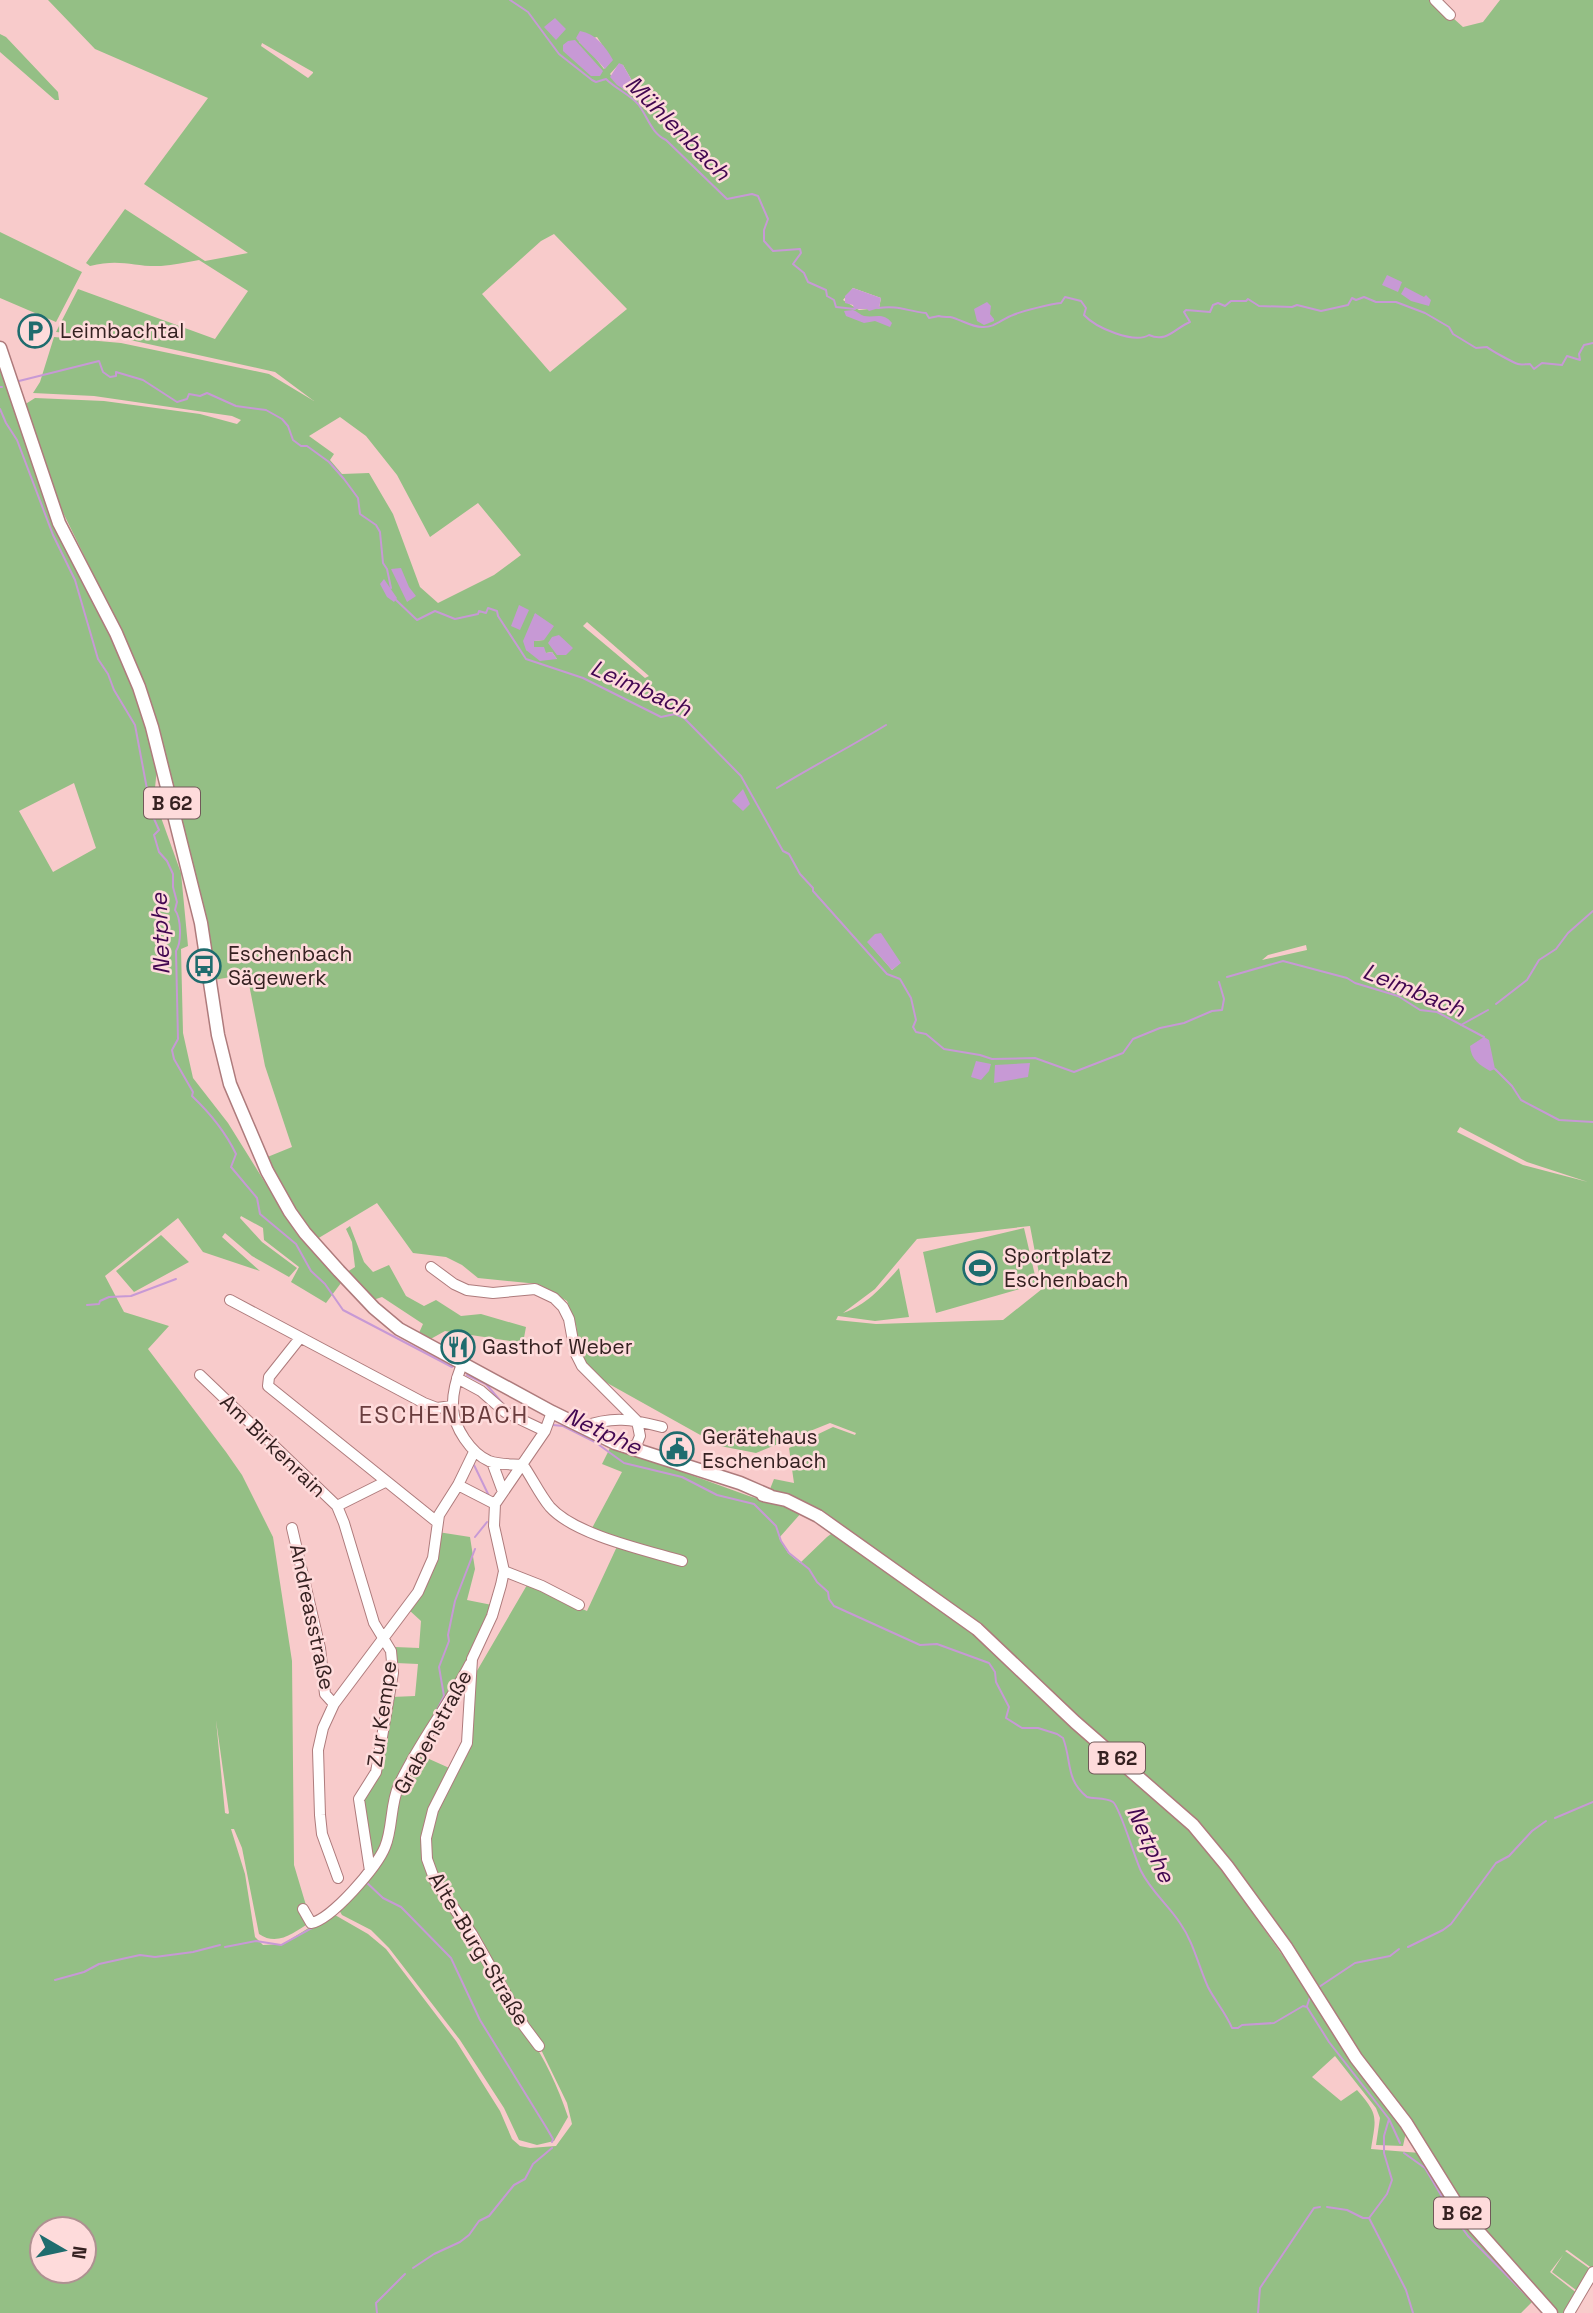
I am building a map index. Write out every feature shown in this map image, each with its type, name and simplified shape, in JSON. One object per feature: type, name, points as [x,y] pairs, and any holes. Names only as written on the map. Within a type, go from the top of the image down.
[{"type":"main road","name":"B 62","points":[[0,348],[59,523],[116,633],[152,727],[201,923],[222,1057],[230,1084],[267,1171],[305,1233],[374,1308],[399,1329],[461,1364],[549,1422],[582,1427],[635,1451],[704,1473],[736,1488],[799,1506],[837,1528],[977,1629],[1075,1722],[1193,1825],[1271,1926],[1343,2038],[1411,2132],[1469,2222],[1551,2313]]},
{"type":"street","points":[[1435,0],[1450,15]]},
{"type":"street","points":[[431,1267],[454,1284],[474,1292],[535,1289],[554,1298],[569,1318],[575,1352],[582,1366],[637,1421],[640,1436],[635,1451]]},
{"type":"street","points":[[230,1300],[424,1403],[437,1408],[452,1406]]},
{"type":"street","points":[[300,1338],[269,1377],[268,1386],[437,1522]]},
{"type":"street","points":[[461,1364],[452,1406],[463,1435],[474,1452],[492,1462],[523,1465]]},
{"type":"street","name":"Am Birkenrain","points":[[200,1375],[337,1506],[350,1540],[374,1623],[384,1638]]},
{"type":"street","points":[[457,1378],[481,1391],[505,1412],[549,1422],[495,1504],[458,1485]]},
{"type":"street","points":[[582,1427],[610,1419],[637,1421],[662,1427]]},
{"type":"street","points":[[338,1878],[323,1834],[317,1784],[323,1728],[334,1704],[418,1592],[433,1558],[441,1509],[458,1485],[474,1452]]},
{"type":"street","points":[[492,1462],[503,1492]]},
{"type":"street","points":[[523,1465],[548,1505],[564,1517],[594,1533],[682,1560]]},
{"type":"street","points":[[337,1506],[385,1482]]},
{"type":"street","name":"Alte-Burg-Straße","points":[[495,1504],[494,1526],[504,1571],[492,1616],[472,1659],[467,1744],[428,1825],[425,1838],[427,1859],[440,1888],[472,1934],[524,2026],[539,2046]]},
{"type":"street","name":"Andreasstraße","points":[[292,1528],[320,1648],[325,1694],[334,1704]]},
{"type":"street","points":[[504,1571],[579,1605]]},
{"type":"street","name":"Zur Kempe","points":[[370,1871],[359,1799],[376,1772],[393,1674],[391,1651],[384,1638]]},
{"type":"street","name":"Grabenstraße","points":[[303,1909],[311,1923],[325,1917],[370,1871],[385,1848],[397,1787],[472,1659]]},
{"type":"street","points":[[1569,2313],[1593,2272]]},
{"type":"green space","points":[[48,0],[1433,0],[1463,27],[1483,22],[1500,0],[1593,0],[1593,2269],[1565,2251],[1593,2271],[1580,2293],[1552,2272],[1563,2255],[1550,2272],[1578,2294],[1567,2313],[1555,2313],[1458,2201],[1423,2139],[1201,1839],[1406,2132],[1403,2146],[1376,2145],[1380,2118],[1376,2108],[1335,2056],[1312,2077],[1341,2101],[1357,2090],[1364,2098],[1374,2117],[1371,2149],[1420,2153],[1460,2220],[1534,2300],[1521,2313],[0,2313],[0,363],[35,466],[109,626],[145,720],[157,768],[154,798],[181,873],[188,946],[181,949],[183,1033],[193,1078],[228,1123],[297,1234],[341,1283],[326,1303],[291,1282],[299,1267],[264,1240],[263,1228],[241,1216],[262,1242],[297,1268],[289,1277],[252,1256],[225,1233],[222,1237],[260,1271],[203,1252],[178,1218],[105,1276],[124,1312],[169,1326],[148,1349],[242,1475],[273,1537],[292,1661],[294,1865],[311,1922],[279,1939],[266,1938],[259,1934],[242,1848],[234,1829],[231,1829],[245,1874],[255,1937],[263,1945],[283,1944],[335,1915],[368,1934],[386,1949],[456,2041],[500,2111],[512,2139],[520,2146],[556,2146],[572,2124],[567,2103],[529,2025],[523,2027],[549,2070],[568,2117],[554,2141],[537,2145],[519,2140],[504,2108],[460,2040],[389,1948],[371,1930],[342,1915],[339,1910],[372,1874],[401,1785],[418,1754],[456,1771],[469,1745],[474,1676],[527,1585],[587,1611],[620,1540],[591,1530],[622,1472],[602,1464],[611,1446],[749,1496],[802,1512],[779,1538],[788,1553],[800,1563],[843,1525],[802,1501],[770,1489],[774,1479],[794,1483],[789,1448],[833,1427],[855,1435],[856,1433],[830,1423],[756,1453],[720,1446],[585,1368],[580,1358],[576,1325],[567,1301],[538,1284],[478,1278],[446,1257],[413,1253],[377,1203],[317,1239],[269,1169],[265,1158],[292,1147],[265,1066],[247,974],[214,980],[150,708],[101,590],[50,486],[24,405],[35,398],[104,401],[200,414],[237,424],[241,420],[232,416],[94,396],[33,393],[40,382],[54,337],[121,343],[269,374],[314,401],[275,372],[121,338],[56,332],[78,289],[215,339],[248,291],[199,260],[161,266],[119,263],[90,266],[86,263],[125,209],[205,261],[248,253],[144,184],[208,98],[95,49]],"holes":[[[597,37],[612,60],[604,69],[579,42]],[[262,43],[313,72],[308,78],[261,46]],[[619,64],[623,65],[639,93],[624,90],[610,74]],[[554,234],[627,309],[550,372],[482,294],[541,241]],[[853,288],[881,298],[879,308],[859,310],[843,300]],[[340,417],[366,436],[397,475],[430,537],[478,503],[521,555],[494,575],[438,603],[420,587],[393,514],[369,473],[342,474],[330,460],[334,454],[309,436]],[[535,614],[544,640],[534,641],[534,648],[546,653],[552,652],[557,659],[526,650]],[[587,622],[649,676],[645,678],[583,626]],[[74,783],[96,848],[53,872],[19,811]],[[868,942],[900,962],[892,970]],[[1306,945],[1307,950],[1262,960],[1268,955]],[[1460,1127],[1527,1162],[1588,1182],[1523,1165],[1457,1132]],[[1030,1226],[1042,1289],[1003,1320],[876,1324],[836,1320],[838,1316],[875,1321],[909,1317],[899,1268],[867,1300],[843,1313],[875,1289],[917,1239]],[[216,1720],[229,1813],[225,1813]]]},
{"type":"green space","points":[[0,34],[6,37],[58,92],[59,100],[55,100],[0,52]]},
{"type":"green space","points":[[0,232],[82,272],[56,322],[0,298]]},
{"type":"green space","points":[[350,1226],[364,1262],[373,1272],[389,1265],[406,1296],[424,1306],[436,1300],[461,1316],[481,1314],[526,1327],[523,1343],[445,1331],[427,1341],[419,1333],[423,1324],[382,1297],[373,1300],[347,1272],[355,1267],[352,1242],[346,1229]]},
{"type":"green space","name":"Sportplatz Eschenbach","points":[[1024,1228],[1037,1284],[936,1313],[923,1252]]},
{"type":"green space","points":[[161,1235],[189,1262],[134,1292],[116,1271]]},
{"type":"green space","points":[[438,1532],[470,1537],[475,1569],[467,1600],[492,1605],[469,1658],[396,1786],[383,1848],[370,1867],[361,1800],[379,1772],[392,1697],[415,1696],[418,1664],[396,1663],[395,1647],[419,1648],[421,1621],[409,1610]]},
{"type":"shaded area","points":[[555,18],[566,29],[556,40],[544,27]]},
{"type":"shaded area","points":[[580,31],[595,38],[610,55],[613,60],[605,69],[576,38]]},
{"type":"shaded area","points":[[575,40],[603,71],[600,76],[591,76],[563,51],[563,45]]},
{"type":"shaded area","points":[[619,63],[623,65],[639,93],[636,97],[610,77]]},
{"type":"shaded area","points":[[1387,275],[1402,282],[1398,292],[1382,285]]},
{"type":"shaded area","points":[[1405,287],[1424,297],[1426,295],[1431,300],[1429,306],[1411,301],[1401,294]]},
{"type":"shaded area","points":[[853,288],[881,298],[879,308],[869,311],[854,309],[853,305],[845,303],[845,296]]},
{"type":"shaded area","points":[[987,302],[991,306],[990,314],[994,321],[984,325],[977,321],[974,309]]},
{"type":"shaded area","points":[[853,310],[864,316],[882,316],[892,323],[890,327],[875,321],[864,323],[846,316],[844,311]]},
{"type":"shaded area","points":[[401,568],[416,596],[407,602],[391,569]]},
{"type":"shaded area","points":[[384,579],[397,598],[394,602],[387,597],[380,584]]},
{"type":"shaded area","points":[[519,605],[529,610],[520,630],[511,626]]},
{"type":"shaded area","points":[[535,613],[554,626],[544,640],[534,641],[534,647],[544,647],[546,653],[552,652],[557,659],[540,661],[526,650],[523,641]]},
{"type":"shaded area","points":[[559,635],[573,648],[566,655],[557,655],[548,643],[552,637]]},
{"type":"shaded area","points":[[743,789],[750,804],[743,811],[732,801]]},
{"type":"shaded area","points":[[881,933],[901,963],[892,970],[867,942],[875,934]]},
{"type":"shaded area","points":[[1484,1037],[1489,1040],[1495,1069],[1490,1071],[1477,1062],[1470,1046]]},
{"type":"shaded area","points":[[976,1061],[991,1064],[981,1080],[971,1077]]},
{"type":"shaded area","points":[[1030,1063],[1028,1077],[994,1083],[995,1065]]},
{"type":"waterway","name":"Mühlenbach","points":[[510,0],[528,12],[559,54],[592,80],[596,82],[606,79],[634,100],[657,133],[727,199],[752,194],[758,196],[768,219],[764,241],[773,251],[800,249],[801,253],[793,264],[804,273],[808,282],[826,290],[827,296],[834,300],[836,307],[855,309]]},
{"type":"waterway","name":"Mühlenbach","points":[[878,308],[892,307],[926,313],[929,318],[950,317],[974,326],[986,327],[1017,313],[1061,303],[1065,297],[1081,301],[1086,308],[1084,315],[1106,329],[1125,336],[1161,337],[1190,322],[1184,312],[1186,310],[1210,312],[1213,305],[1218,303],[1225,306],[1231,301],[1248,299],[1259,306],[1297,305],[1321,311],[1348,305],[1352,298],[1356,300],[1364,297],[1376,302],[1396,302],[1425,313],[1476,348],[1487,347],[1516,363],[1530,364],[1534,369],[1542,363],[1562,365],[1567,356],[1580,360],[1579,354],[1584,345],[1593,343]]},
{"type":"waterway","name":"Leimbach","points":[[19,381],[99,361],[103,372],[110,377],[116,376],[116,372],[143,380],[177,402],[187,399],[189,394],[200,396],[207,393],[236,406],[266,410],[282,419],[293,440],[301,446],[307,446],[329,462],[358,498],[360,514],[376,525],[380,532],[383,563],[391,588]]},
{"type":"waterway","name":"Netphe","points":[[0,409],[17,440],[53,535],[75,580],[98,659],[135,725],[147,789],[147,803],[159,830],[154,835],[159,852],[173,874],[177,902],[175,910],[179,919],[179,942],[176,951],[178,1039],[172,1050],[174,1059],[193,1092],[192,1096],[217,1123],[232,1146],[236,1154],[231,1167],[257,1198],[260,1214],[296,1244],[311,1271],[325,1284],[343,1310],[452,1367]]},
{"type":"waterway","name":"Leimbach","points":[[395,599],[417,620],[435,611],[455,619],[478,614],[479,611],[486,613],[488,608],[497,611],[526,659],[583,678],[661,717],[675,714],[684,718],[741,776],[783,851],[789,854],[813,891],[887,974],[900,979],[911,998],[916,1020],[913,1027],[916,1032],[926,1034],[944,1049],[992,1059],[1035,1058],[1074,1072],[1123,1053],[1133,1039],[1212,1011],[1222,1010],[1224,999],[1219,982]]},
{"type":"waterway","points":[[777,788],[886,725]]},
{"type":"waterway","points":[[1496,1004],[1527,980],[1539,960],[1556,949],[1568,933],[1593,911]]},
{"type":"waterway","name":"Leimbach","points":[[1227,977],[1283,961],[1347,978],[1398,996],[1420,1010],[1437,1012],[1484,1037]]},
{"type":"waterway","points":[[1461,1025],[1488,1010]]},
{"type":"waterway","name":"Leimbach","points":[[1495,1069],[1512,1086],[1521,1100],[1559,1120],[1593,1122]]},
{"type":"waterway","points":[[87,1305],[99,1304],[109,1297],[131,1296],[176,1279]]},
{"type":"waterway","name":"Netphe","points":[[467,1375],[486,1384],[503,1404],[512,1410]]},
{"type":"waterway","name":"Netphe","points":[[553,1425],[563,1426],[595,1442],[624,1463],[682,1477],[717,1495],[754,1504],[776,1526],[789,1553],[809,1569],[817,1582],[828,1592],[834,1606],[920,1645],[937,1644],[989,1663],[1009,1707],[1006,1718],[1022,1728],[1038,1728],[1063,1738],[1075,1783],[1087,1797],[1107,1799],[1116,1806],[1141,1871],[1185,1931],[1208,1987],[1232,2028],[1274,2023],[1303,2006],[1307,2007],[1329,2042],[1389,2119],[1384,2136],[1384,2153],[1392,2180],[1387,2194],[1369,2218],[1406,2290],[1413,2313]]},
{"type":"waterway","points":[[474,1465],[490,1498]]},
{"type":"waterway","points":[[475,1537],[487,1522]]},
{"type":"waterway","points":[[436,1712],[444,1696],[439,1667],[449,1641],[455,1601],[475,1549]]},
{"type":"waterway","points":[[1555,1818],[1593,1802]]},
{"type":"waterway","points":[[1408,1947],[1451,1924],[1496,1863],[1509,1856],[1532,1831],[1546,1821]]},
{"type":"waterway","points":[[365,1881],[383,1898],[401,1907],[451,1958],[480,2020],[546,2127],[552,2142]]},
{"type":"waterway","points":[[225,1947],[256,1941],[281,1945],[328,1919]]},
{"type":"waterway","points":[[55,1980],[84,1972],[99,1964],[140,1955],[155,1957],[220,1945]]},
{"type":"waterway","points":[[1319,1987],[1355,1963],[1390,1956],[1399,1949]]},
{"type":"waterway","points":[[1307,2006],[1310,1997]]},
{"type":"waterway","points":[[1389,2119],[1400,2143]]},
{"type":"waterway","points":[[413,2268],[469,2235],[479,2221],[489,2216],[514,2185],[525,2179],[533,2164],[552,2148]]},
{"type":"waterway","points":[[1404,2153],[1425,2168],[1468,2236],[1532,2301]]},
{"type":"waterway","points":[[1258,2313],[1260,2288],[1314,2208],[1320,2207]]},
{"type":"waterway","points":[[1327,2207],[1347,2210],[1369,2218]]},
{"type":"waterway","points":[[377,2313],[376,2303],[405,2274]]},
{"type":"place","name":"Leimbachtal","points":[[35,331]]},
{"type":"place","name":"Eschenbach Sägewerk","points":[[204,966]]},
{"type":"place","name":"Sportplatz Eschenbach","points":[[980,1268]]},
{"type":"place","name":"Gasthof Weber","points":[[458,1347]]},
{"type":"place","name":"Gerätehaus Eschenbach","points":[[677,1449]]},
{"type":"district","name":"ESCHENBACH","points":[[444,1415]]}]
